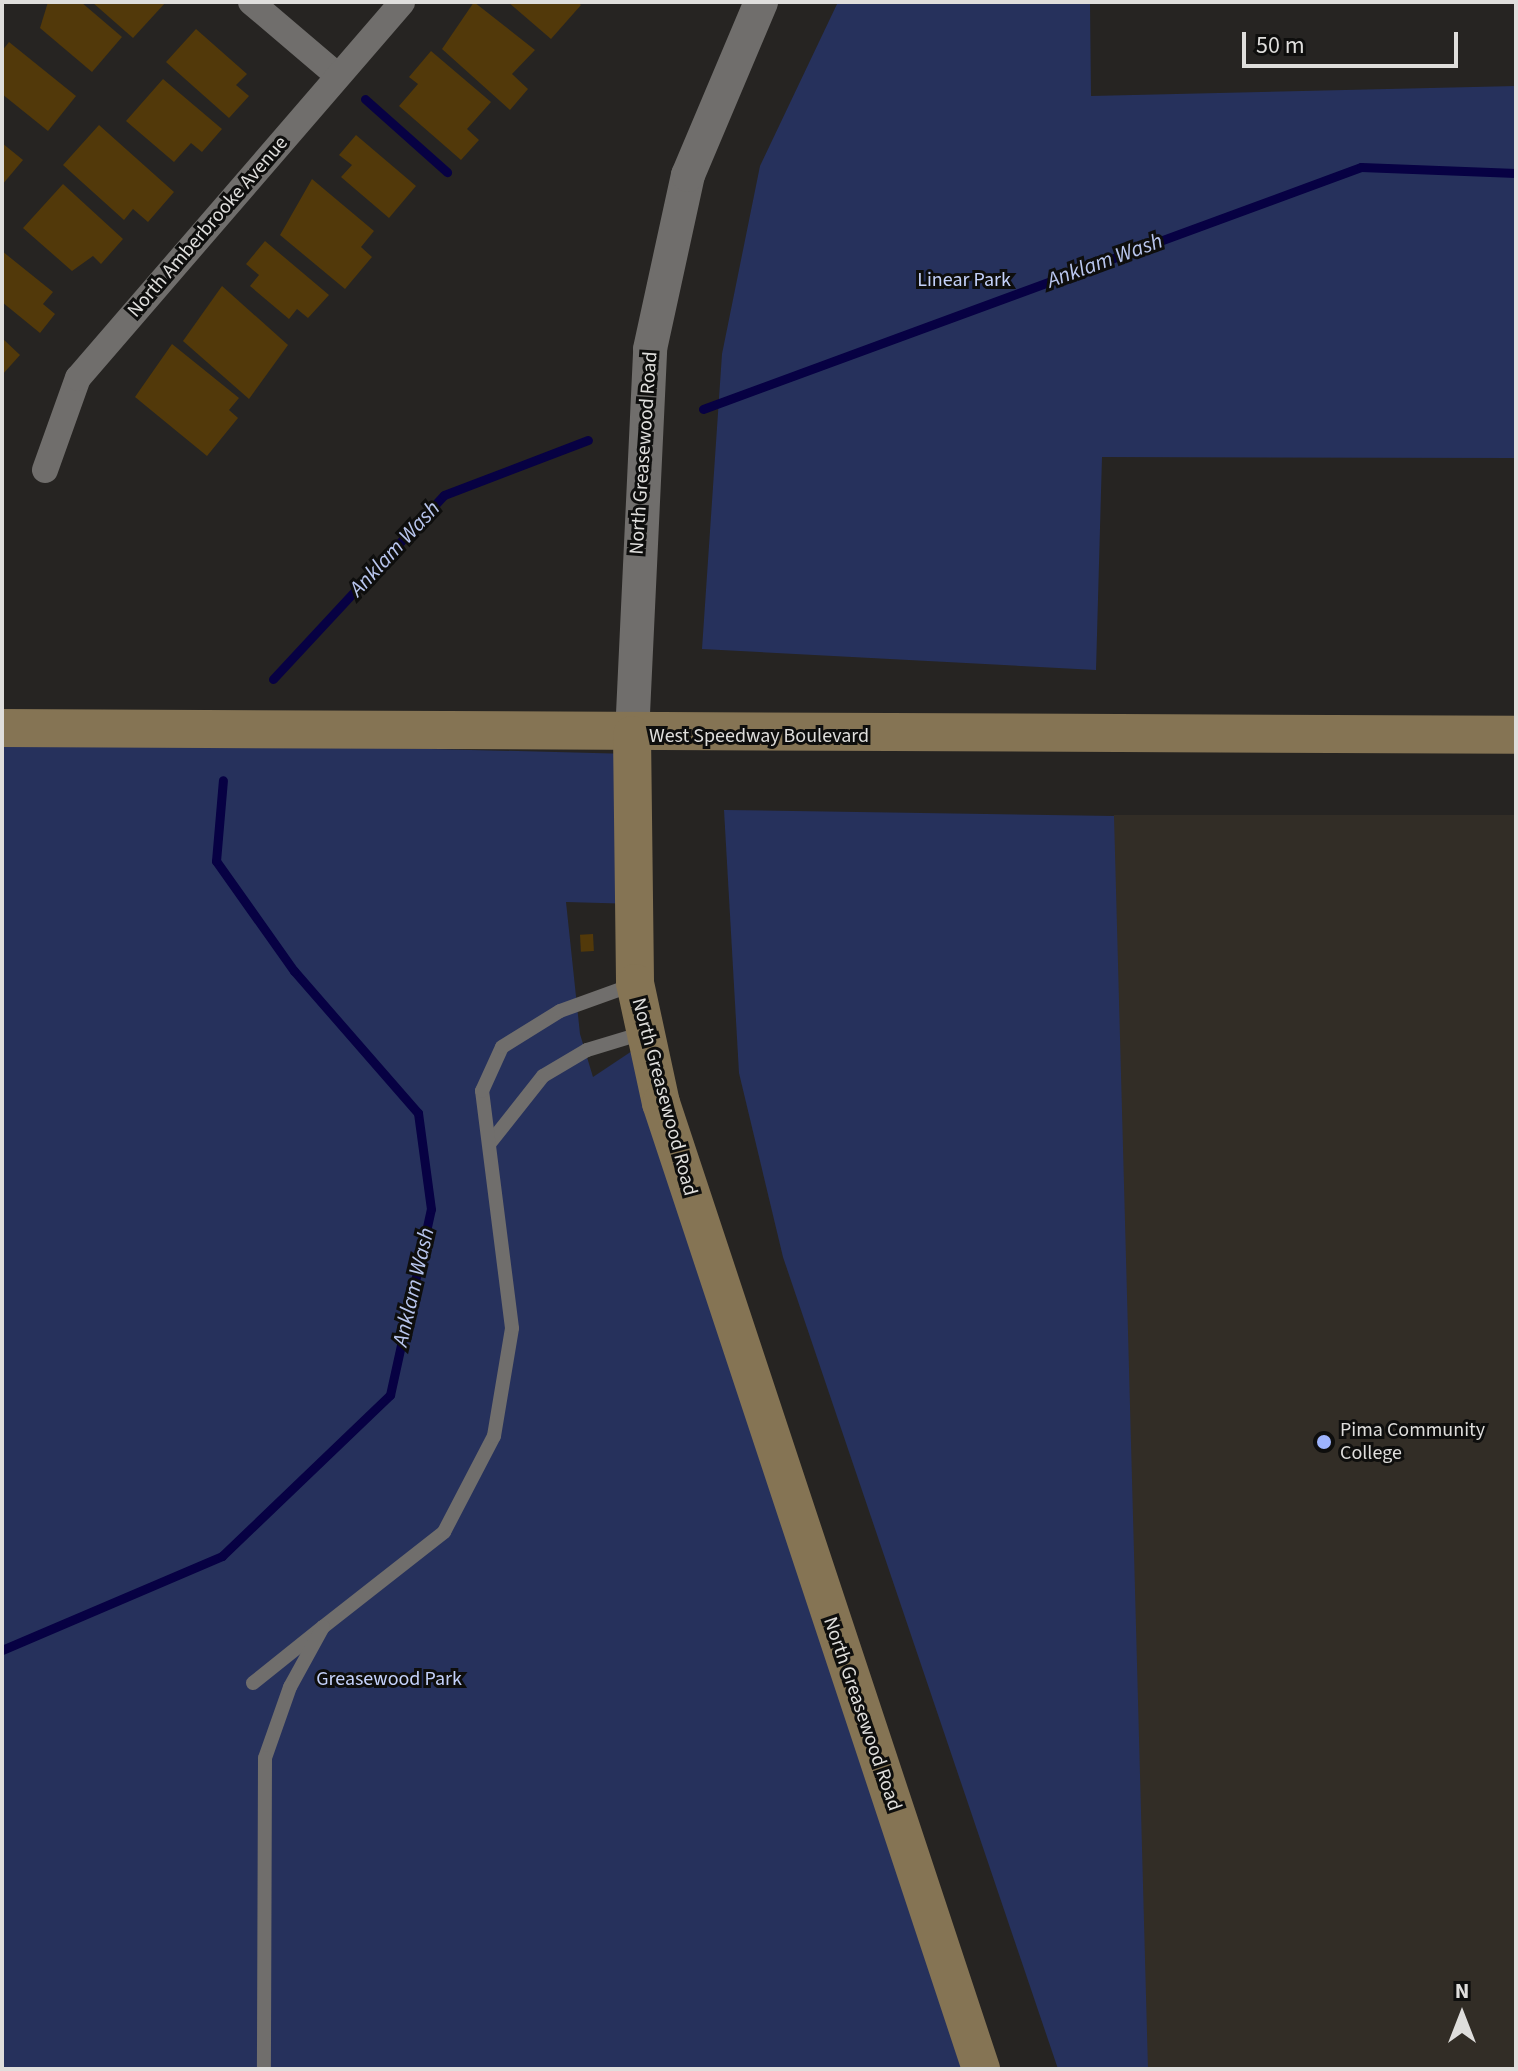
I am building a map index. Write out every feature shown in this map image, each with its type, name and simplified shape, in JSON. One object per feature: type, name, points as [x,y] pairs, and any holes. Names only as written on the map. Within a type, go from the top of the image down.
[{"type":"main road","name":"West Speedway Boulevard","points":[[2,728],[632,735],[1516,735]]},
{"type":"main road","name":"North Greasewood Road","points":[[632,735],[635,983],[644,1033],[733,1335],[981,2069]]},
{"type":"street","points":[[251,2],[338,76]]},
{"type":"street","name":"North Amberbrooke Avenue","points":[[45,470],[78,378],[402,2]]},
{"type":"street","name":"North Greasewood Road","points":[[632,735],[650,349],[688,175],[761,2]]},
{"type":"lane","points":[[253,1683],[444,1532],[494,1436],[512,1328],[482,1091],[502,1047],[560,1011],[635,983]]},
{"type":"lane","points":[[490,1143],[543,1076],[587,1050],[644,1033]]},
{"type":"lane","points":[[264,2069],[265,1758],[290,1687],[323,1627]]},
{"type":"shaded area","name":"Pima Community College","points":[[1114,815],[1516,815],[1516,2069],[1114,2069]]},
{"type":"green space","name":"Linear Park","points":[[838,2],[1090,2],[1091,96],[1516,86],[1516,458],[1102,457],[1096,670],[702,649],[722,354],[760,166]]},
{"type":"green space","name":"Greasewood Park","points":[[2,738],[632,754],[637,904],[566,902],[580,1034],[593,1077],[647,1041],[976,2069],[2,2069]]},
{"type":"green space","points":[[724,810],[1114,816],[1148,2069],[1058,2069],[783,1257],[739,1073]]},
{"type":"building","points":[[48,2],[81,2],[122,37],[92,72],[40,28]]},
{"type":"building","points":[[92,2],[166,2],[133,38]]},
{"type":"building","points":[[474,2],[535,50],[512,74],[528,89],[510,110],[442,49]]},
{"type":"building","points":[[508,2],[577,2],[581,5],[551,39]]},
{"type":"building","points":[[196,29],[247,74],[236,85],[249,96],[229,118],[166,62]]},
{"type":"building","points":[[9,42],[76,96],[48,131],[2,94],[2,51]]},
{"type":"building","points":[[431,51],[491,102],[467,129],[479,140],[461,160],[399,106],[418,84],[409,77]]},
{"type":"building","points":[[163,79],[222,129],[202,152],[191,143],[174,162],[126,121]]},
{"type":"building","points":[[99,125],[174,192],[148,222],[133,209],[124,220],[63,165]]},
{"type":"building","points":[[356,135],[416,186],[389,218],[341,177],[352,165],[339,155]]},
{"type":"building","points":[[2,143],[23,160],[2,185]]},
{"type":"building","points":[[312,179],[374,231],[361,247],[372,257],[345,289],[280,235]]},
{"type":"building","points":[[63,184],[123,239],[101,264],[93,256],[72,271],[23,228]]},
{"type":"building","points":[[265,241],[329,295],[308,318],[297,309],[289,319],[250,286],[259,275],[246,264]]},
{"type":"building","points":[[2,251],[53,292],[43,304],[55,314],[40,333],[2,302]]},
{"type":"building","points":[[222,286],[288,345],[249,399],[183,341]]},
{"type":"building","points":[[2,338],[20,355],[2,375]]},
{"type":"building","points":[[172,344],[239,398],[229,410],[238,418],[207,456],[135,397]]},
{"type":"building","points":[[593,934],[594,951],[581,952],[580,935]]},
{"type":"waterway","points":[[365,99],[447,172]]},
{"type":"waterway","name":"Anklam Wash","points":[[703,409],[1361,167],[1516,173]]},
{"type":"waterway","name":"Anklam Wash","points":[[273,679],[444,495],[588,440]]},
{"type":"waterway","name":"Anklam Wash","points":[[2,1650],[222,1556],[390,1395],[431,1209],[418,1113],[294,971],[216,861],[223,780]]},
{"type":"place","name":"Pima Community College","points":[[1324,1442]]}]
